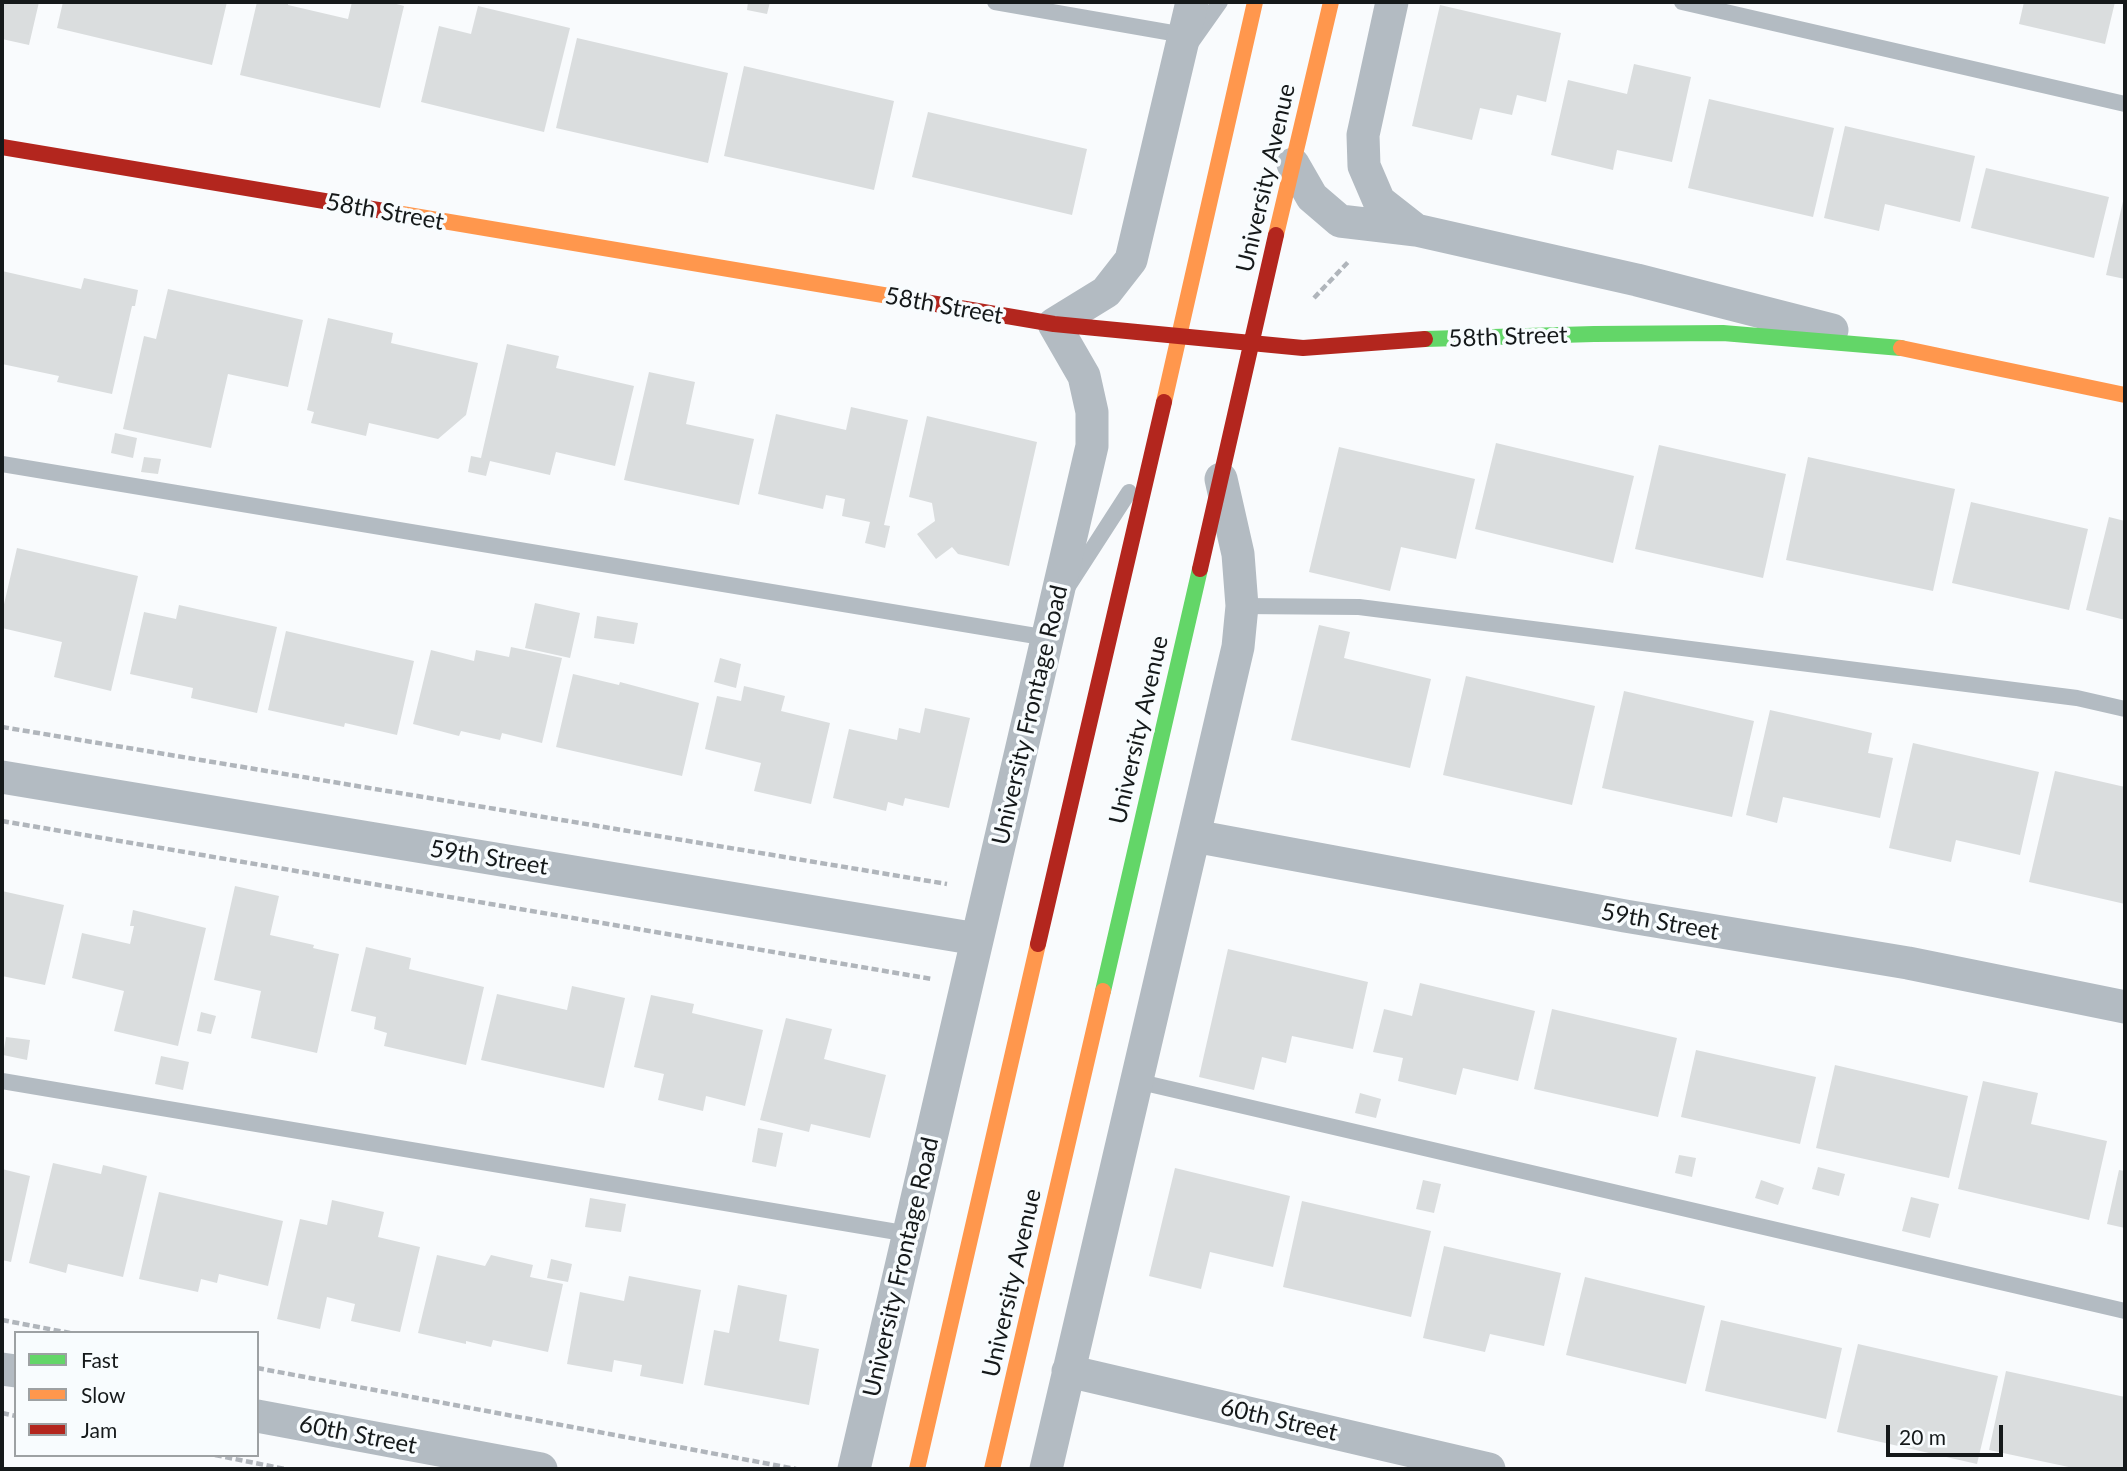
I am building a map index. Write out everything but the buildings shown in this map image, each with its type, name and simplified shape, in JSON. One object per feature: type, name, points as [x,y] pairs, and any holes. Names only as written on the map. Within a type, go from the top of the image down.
[{"type":"main road","name":"University Avenue","points":[[917,1469],[1149,460],[1180,337],[1255,2]]},
{"type":"main road","name":"University Avenue","points":[[992,1469],[1221,479],[1250,343],[1331,2]]},
{"type":"main road","name":"58th Street","points":[[2,147],[1054,324],[1303,348],[1429,339],[1723,333],[1895,346],[2125,395]]},
{"type":"street","points":[[1054,324],[1106,292],[1131,260],[1192,2]]},
{"type":"street","points":[[1392,2],[1363,135],[1364,166],[1379,201],[1416,230]]},
{"type":"street","name":"58th Street","points":[[1293,164],[1312,197],[1339,221],[1416,230],[1637,279],[1895,346]]},
{"type":"street","name":"University Frontage Road","points":[[854,1469],[1091,446],[1091,412],[1084,376],[1054,324]]},
{"type":"street","points":[[1046,1469],[1238,647],[1242,606],[1238,554],[1221,479]]},
{"type":"street","name":"59th Street","points":[[2,777],[977,939]]},
{"type":"street","name":"59th Street","points":[[1194,836],[1625,916],[1908,963],[2125,1007]]},
{"type":"street","name":"60th Street","points":[[1068,1371],[1489,1469]]},
{"type":"street","name":"60th Street","points":[[259,1416],[541,1469]]},
{"type":"lane","points":[[995,2],[1181,48],[1220,2]]},
{"type":"lane","points":[[1682,2],[2125,104]]},
{"type":"lane","points":[[2,464],[1052,622],[1149,460]]},
{"type":"lane","points":[[1242,606],[1373,609],[2077,698],[2125,709]]},
{"type":"lane","points":[[2,1081],[909,1234]]},
{"type":"lane","points":[[1136,1081],[2125,1311]]},
{"type":"path","points":[[1314,298],[1357,253]]},
{"type":"path","points":[[2,727],[947,884]]},
{"type":"path","points":[[2,821],[932,979]]},
{"type":"path","points":[[2,1320],[60,1331]]},
{"type":"path","points":[[259,1368],[796,1469]]},
{"type":"path","points":[[225,1457],[285,1469]]},
{"type":"traffic: fast","points":[[1425,339],[1723,333],[1901,348]]},
{"type":"traffic: fast","points":[[1103,991],[1200,569]]},
{"type":"traffic: slow","points":[[1164,402],[1255,2]]},
{"type":"traffic: slow","points":[[1276,235],[1331,2]]},
{"type":"traffic: slow","points":[[396,213],[901,298]]},
{"type":"traffic: slow","points":[[1901,348],[2125,395]]},
{"type":"traffic: slow","points":[[917,1469],[1038,944]]},
{"type":"traffic: slow","points":[[992,1469],[1103,991]]},
{"type":"traffic: jam","points":[[2,147],[396,213]]},
{"type":"traffic: jam","points":[[1200,569],[1276,235]]},
{"type":"traffic: jam","points":[[901,298],[1054,324],[1303,348],[1425,339]]},
{"type":"traffic: jam","points":[[1038,944],[1164,402]]}]
